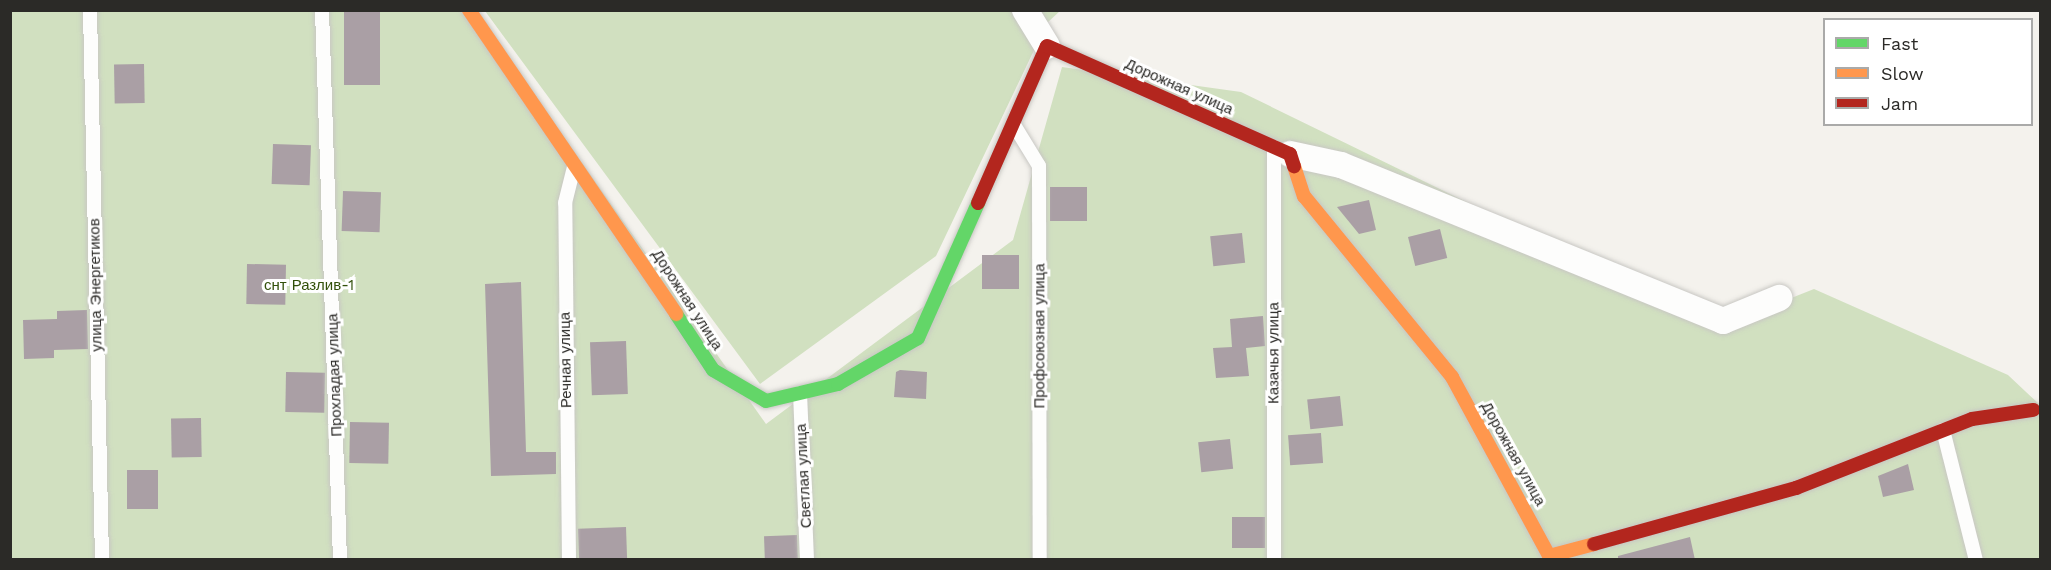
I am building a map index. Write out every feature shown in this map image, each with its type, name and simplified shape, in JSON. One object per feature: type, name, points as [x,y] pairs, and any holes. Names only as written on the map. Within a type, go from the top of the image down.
[{"type":"street","name":"Дорожная улица","points":[[469,10],[576,162],[713,370],[766,400],[837,384],[918,338],[1047,46],[1282,151],[1304,196],[1452,377],[1549,556],[1796,488],[1972,419],[2037,415]]},
{"type":"street","points":[[1025,10],[1047,46]]},
{"type":"street","points":[[1282,151],[1341,165],[1723,321],[1779,298]]},
{"type":"lane","name":"улица Энергетиков","points":[[90,10],[102,560]]},
{"type":"lane","name":"Прохладая улица","points":[[322,10],[340,560]]},
{"type":"lane","name":"Профсоюзная улица","points":[[1012,121],[1039,166],[1041,560]]},
{"type":"lane","name":"Казачья улица","points":[[1274,560],[1282,151]]},
{"type":"lane","name":"Речная улица","points":[[569,560],[565,203],[576,162]]},
{"type":"lane","name":"Светлая улица","points":[[800,393],[807,560]]},
{"type":"lane","points":[[1942,430],[1976,560]]},
{"type":"green space","name":"снт Разлив-1","points":[[10,11],[475,11],[766,424],[1013,240],[1062,67],[1241,92],[1721,326],[1814,289],[2008,375],[2040,405],[2040,559],[11,559]]},
{"type":"green space","points":[[485,11],[1060,11],[1047,23],[936,256],[760,384]]},
{"type":"building","points":[[344,10],[380,10],[380,85],[344,85]]},
{"type":"building","points":[[144,64],[145,103],[115,104],[114,65]]},
{"type":"building","points":[[273,144],[311,145],[310,185],[272,184]]},
{"type":"building","points":[[1050,187],[1087,187],[1087,221],[1050,221]]},
{"type":"building","points":[[343,191],[381,192],[380,232],[342,231]]},
{"type":"building","points":[[1369,200],[1376,230],[1359,234],[1337,207]]},
{"type":"building","points":[[1440,229],[1447,258],[1415,266],[1408,237]]},
{"type":"building","points":[[1242,233],[1245,263],[1213,266],[1210,236]]},
{"type":"building","points":[[982,255],[1019,255],[1019,289],[982,289]]},
{"type":"building","points":[[247,264],[286,265],[285,305],[246,304]]},
{"type":"building","points":[[521,282],[526,452],[556,452],[556,474],[491,476],[485,284]]},
{"type":"building","points":[[87,310],[88,349],[54,350],[54,358],[24,359],[23,320],[57,319],[57,311]]},
{"type":"building","points":[[1263,316],[1265,346],[1246,348],[1249,376],[1216,378],[1213,348],[1232,347],[1230,319]]},
{"type":"building","points":[[626,341],[628,394],[592,395],[590,342]]},
{"type":"building","points":[[900,370],[927,372],[926,399],[894,397],[896,372]]},
{"type":"building","points":[[286,372],[325,373],[324,413],[285,412]]},
{"type":"building","points":[[1340,396],[1343,426],[1310,429],[1307,399]]},
{"type":"building","points":[[201,418],[202,457],[172,458],[171,419]]},
{"type":"building","points":[[350,422],[389,423],[388,464],[349,463]]},
{"type":"building","points":[[1321,433],[1323,463],[1290,465],[1288,435]]},
{"type":"building","points":[[1230,439],[1233,469],[1201,472],[1198,442]]},
{"type":"building","points":[[1908,464],[1914,490],[1883,497],[1878,476]]},
{"type":"building","points":[[127,470],[158,470],[158,509],[127,509]]},
{"type":"building","points":[[1232,517],[1265,517],[1265,548],[1232,548]]},
{"type":"building","points":[[626,527],[627,560],[579,560],[578,529]]},
{"type":"building","points":[[797,535],[798,560],[765,560],[764,536]]},
{"type":"building","points":[[1690,537],[1695,560],[1618,560],[1618,556]]},
{"type":"traffic: fast","points":[[676,314],[713,370],[766,401],[838,384],[918,338],[978,203]]},
{"type":"traffic: slow","points":[[469,10],[676,314]]},
{"type":"traffic: slow","points":[[1294,166],[1304,196],[1452,377],[1549,556],[1594,544]]},
{"type":"traffic: jam","points":[[978,203],[1047,46],[1290,154],[1294,166]]},
{"type":"traffic: jam","points":[[1594,544],[1796,488],[1972,419],[2033,410]]}]
